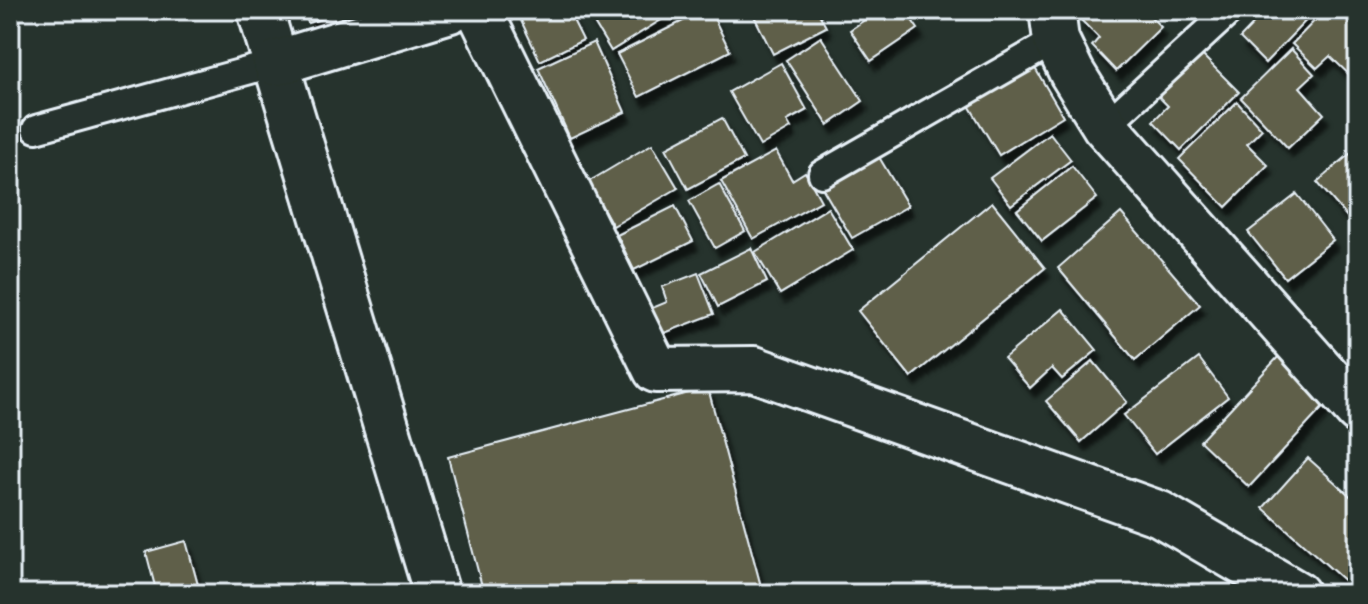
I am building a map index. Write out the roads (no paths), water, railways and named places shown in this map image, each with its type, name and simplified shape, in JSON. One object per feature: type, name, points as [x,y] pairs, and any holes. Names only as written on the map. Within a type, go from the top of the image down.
[{"type":"street","points":[[260,10],[437,594]]},
{"type":"street","points":[[276,63],[450,10]]},
{"type":"street","points":[[479,10],[656,370],[754,369],[1160,514],[1297,594]]},
{"type":"street","points":[[1054,25],[1072,73],[1105,126],[1358,411]]},
{"type":"lane","points":[[1105,126],[1231,10]]},
{"type":"lane","points":[[822,174],[1054,25]]},
{"type":"lane","points":[[36,129],[276,63]]}]
